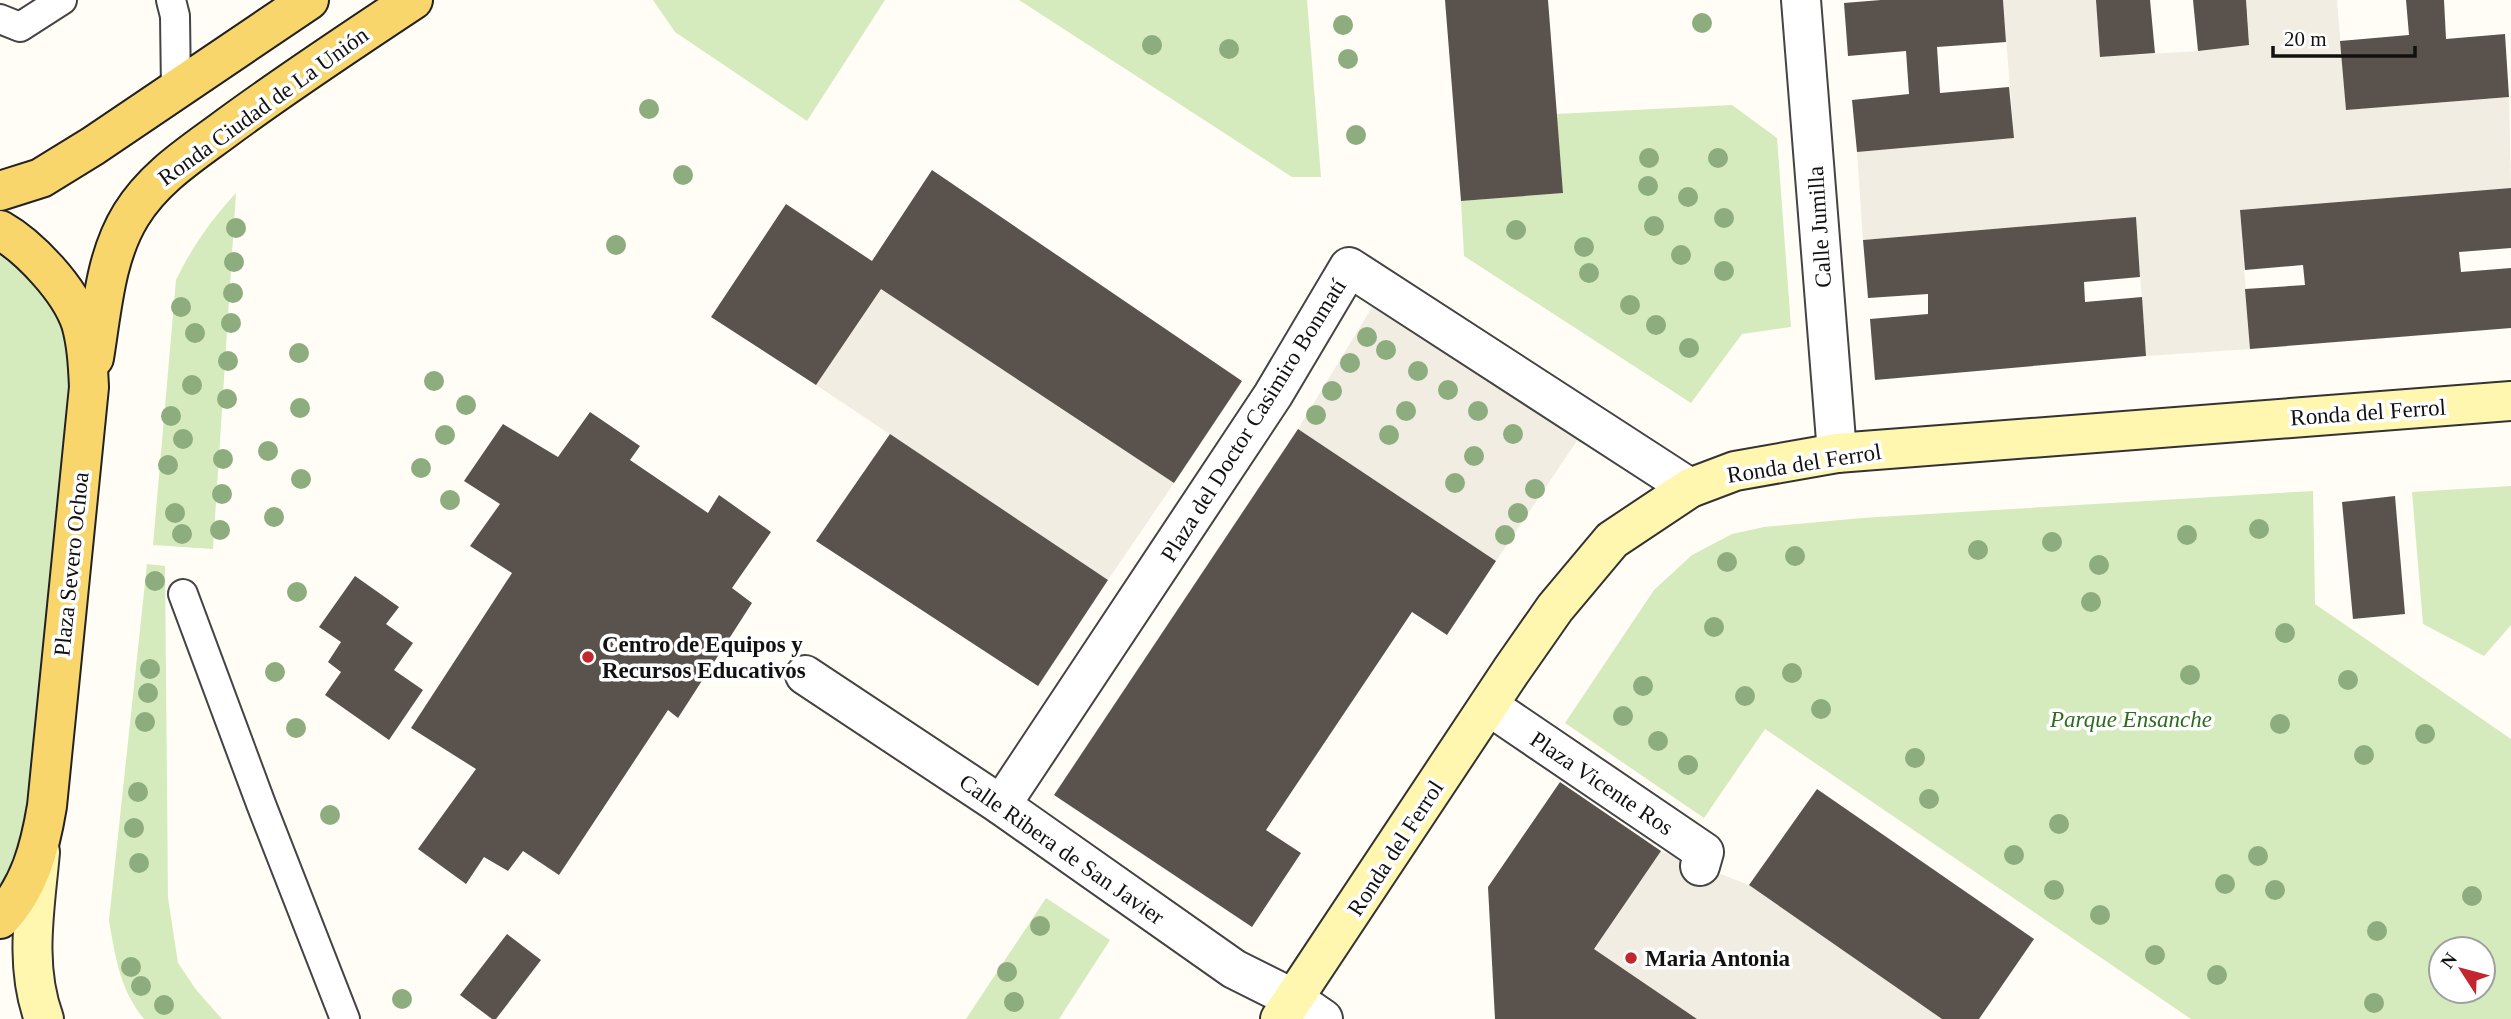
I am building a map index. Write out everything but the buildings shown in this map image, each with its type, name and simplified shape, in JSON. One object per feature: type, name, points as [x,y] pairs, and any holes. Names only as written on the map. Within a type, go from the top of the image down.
[{"type":"main road","points":[[0,191],[41,178],[309,0]]},
{"type":"main road","name":"Ronda Ciudad de La Unión","points":[[89,387],[111,261],[121,233],[145,196],[178,162],[294,79],[413,0]]},
{"type":"main road","name":"Plaza Severo Ochoa","points":[[0,230],[44,267],[65,293],[80,321],[87,350],[89,387],[41,843],[29,878],[0,919]]},
{"type":"street","name":"Calle Jumilla","points":[[1801,0],[1837,453]]},
{"type":"street","name":"Plaza del Doctor Casimiro Bonmatí","points":[[1000,805],[1273,395],[1349,267],[1690,488]]},
{"type":"street","name":"Ronda del Ferrol","points":[[1299,1012],[1489,706],[1555,608],[1612,540],[1690,488],[1735,471],[1837,453],[2511,401]]},
{"type":"street","name":"Calle Ribera de San Javier","points":[[805,675],[1000,805],[1299,1012]]},
{"type":"street","name":"Plaza Vicente Ros","points":[[1489,706],[1704,852],[1700,866]]},
{"type":"street","points":[[41,843],[31,958],[36,999],[44,1019]]},
{"type":"lane","points":[[0,19],[20,27],[62,0]]},
{"type":"lane","points":[[171,0],[175,16],[176,90]]},
{"type":"lane","points":[[183,594],[345,1019]]},
{"type":"green space","points":[[653,0],[885,0],[807,121],[675,32]]},
{"type":"green space","points":[[1019,0],[1307,0],[1321,177],[1292,177]]},
{"type":"green space","points":[[1732,105],[1777,138],[1791,327],[1742,334],[1691,403],[1464,256],[1461,201],[1563,193],[1556,114]]},
{"type":"green space","points":[[236,193],[213,549],[153,545],[176,280],[203,234]]},
{"type":"green space","points":[[0,230],[80,321],[47,806],[0,919]]},
{"type":"green space","points":[[2511,486],[2511,625],[2484,656],[2423,624],[2412,492]]},
{"type":"green space","name":"Parque Ensanche","points":[[2313,491],[2315,604],[2511,739],[2511,1019],[2191,1019],[1765,729],[1704,818],[1565,723],[1654,590],[1692,555],[1732,534],[1764,527],[1862,518]]},
{"type":"green space","points":[[147,564],[165,566],[168,898],[178,963],[197,991],[222,1019],[144,1019],[124,984],[109,920]]},
{"type":"green space","points":[[1046,898],[1110,940],[1059,1019],[966,1019]]},
{"type":"shaded area","points":[[2003,0],[2096,0],[2101,57],[2198,51],[2246,0],[2337,0],[2346,110],[2509,97],[2511,188],[2240,210],[2250,349],[2146,356],[2136,217],[1863,240],[1857,152],[2014,138]]},
{"type":"shaded area","points":[[881,289],[1174,483],[1108,580],[816,385]]},
{"type":"shaded area","points":[[1383,289],[1589,423],[1496,561],[1298,429]]},
{"type":"shaded area","points":[[1661,851],[1749,885],[1942,1019],[1697,1019],[1594,949]]},
{"type":"place","name":"Centro de Equipos y Recursos Educativos","points":[[588,657]]},
{"type":"place","name":"Maria Antonia","points":[[1631,958]]}]
